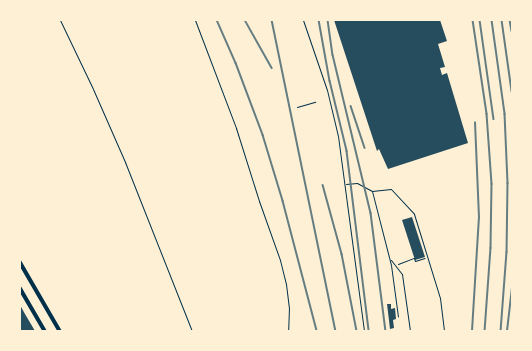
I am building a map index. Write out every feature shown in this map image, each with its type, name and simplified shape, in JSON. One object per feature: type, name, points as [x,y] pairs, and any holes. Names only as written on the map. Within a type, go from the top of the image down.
[{"type":"main road","points":[[20,262],[60,331]]},
{"type":"main road","points":[[20,288],[45,331]]},
{"type":"lane","points":[[60,20],[93,88],[125,162],[192,331]]},
{"type":"lane","points":[[195,20],[236,128],[259,201],[280,260],[289,307],[288,331]]},
{"type":"lane","points":[[304,20],[331,105],[346,184],[364,331]]},
{"type":"lane","points":[[346,184],[357,183],[372,191],[391,189],[412,211],[440,298],[444,331]]},
{"type":"lane","points":[[372,191],[390,260],[398,317]]},
{"type":"lane","points":[[390,260],[401,272],[410,331]]},
{"type":"path","points":[[297,107],[315,102]]},
{"type":"path","points":[[396,266],[401,262],[414,258],[415,261],[427,257]]},
{"type":"building","points":[[334,20],[440,20],[447,41],[438,44],[445,67],[440,68],[442,75],[447,73],[468,143],[388,169],[379,149],[377,151]]},
{"type":"building","points":[[412,217],[425,257],[415,260],[402,220]]},
{"type":"building","points":[[387,304],[391,304],[391,309],[395,308],[396,319],[393,320],[394,328],[390,329]]},
{"type":"building","points":[[20,305],[25,314],[35,331],[20,331]]},
{"type":"railway","points":[[217,20],[236,63],[263,135],[283,201],[317,331]]},
{"type":"railway","points":[[245,20],[272,68]]},
{"type":"railway","points":[[272,20],[336,331]]},
{"type":"railway","points":[[319,20],[330,81],[347,151],[369,331]]},
{"type":"railway","points":[[328,20],[333,55],[371,213],[386,331]]},
{"type":"railway","points":[[473,20],[487,114],[492,184],[491,248],[485,331]]},
{"type":"railway","points":[[480,20],[494,119]]},
{"type":"railway","points":[[492,20],[505,114],[508,183],[507,252],[501,331]]},
{"type":"railway","points":[[502,20],[512,91]]},
{"type":"railway","points":[[510,20],[512,31]]},
{"type":"railway","points":[[351,106],[365,148]]},
{"type":"railway","points":[[472,331],[479,218],[475,123]]},
{"type":"railway","points":[[323,185],[342,254],[357,331]]},
{"type":"railway","points":[[507,331],[512,288]]}]
